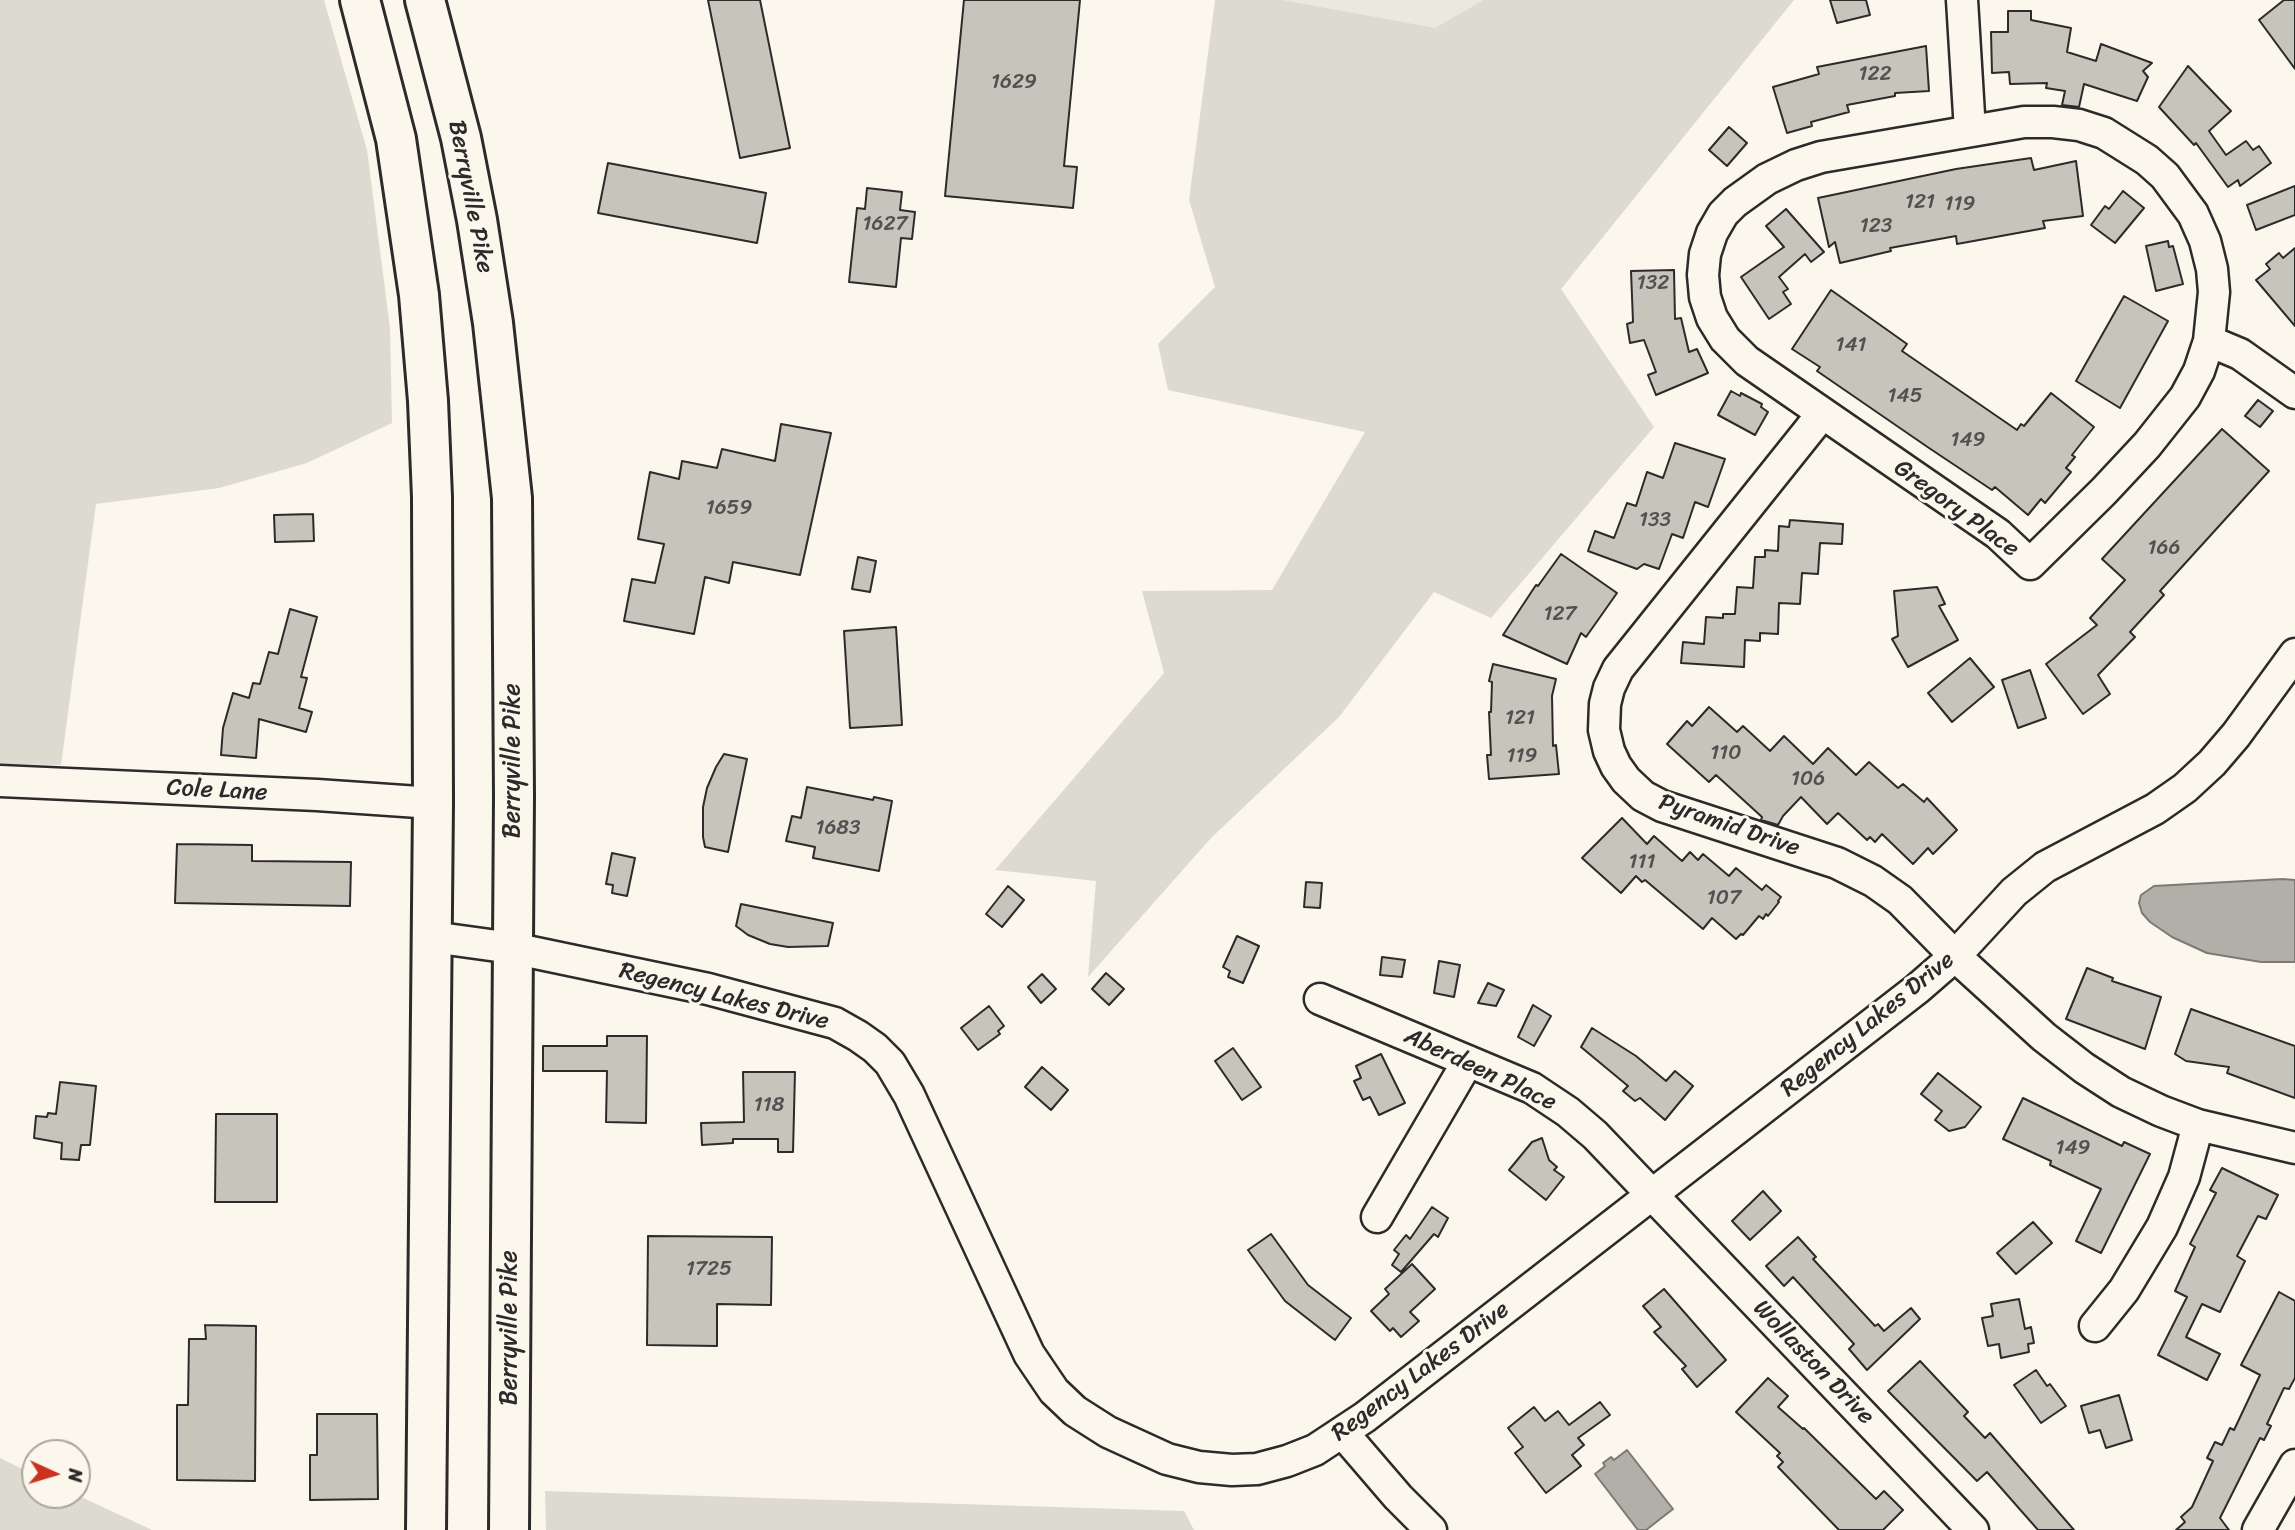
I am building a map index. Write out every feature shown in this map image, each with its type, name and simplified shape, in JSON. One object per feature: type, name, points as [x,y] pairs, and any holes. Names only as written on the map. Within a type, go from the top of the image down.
[{"type":"highway","points":[[360,0],[396,139],[419,295],[428,401],[432,497],[433,803],[426,1530]]},
{"type":"highway","name":"Berryville Pike","points":[[425,0],[448,85],[477,220],[506,430],[512,512],[509,1530]]},
{"type":"street","points":[[1962,0],[1970,131]]},
{"type":"street","name":"Gregory Place","points":[[2024,122],[2079,125],[2104,133],[2147,160],[2180,194],[2193,214],[2205,241],[2212,269],[2214,292],[2209,341],[2199,371],[2185,397],[2147,445],[2030,564],[1998,534],[1747,361],[1725,339],[1712,318],[1705,297],[1705,254],[1712,233],[1723,214],[1735,202],[1767,179],[1796,165],[1821,157],[2024,122]]},
{"type":"street","points":[[2209,341],[2240,354],[2295,393]]},
{"type":"street","name":"Pyramid Drive","points":[[1822,414],[1618,669],[1605,704],[1604,730],[1609,751],[1626,780],[1643,796],[1661,806],[1837,863],[1873,881],[1900,900],[1955,956]]},
{"type":"street","name":"Regency Lakes Drive","points":[[432,937],[512,948],[708,989],[811,1016],[842,1027],[875,1048],[890,1063],[909,1095],[1029,1354],[1054,1391],[1075,1411],[1108,1432],[1167,1459],[1199,1467],[1257,1469],[1315,1450],[1343,1433],[1917,989],[1955,956],[2014,892],[2045,867],[2155,809],[2194,780],[2236,735],[2295,654]]},
{"type":"street","name":"Cole Lane","points":[[0,781],[317,795],[433,803]]},
{"type":"street","points":[[1955,956],[2044,1037],[2121,1092],[2198,1125],[2295,1148]]},
{"type":"street","name":"Aberdeen Place","points":[[1321,999],[1532,1088],[1568,1112],[1595,1135],[1652,1196]]},
{"type":"street","points":[[1377,1217],[1468,1061]]},
{"type":"street","points":[[2095,1326],[2124,1290],[2162,1227],[2184,1177],[2198,1125]]},
{"type":"street","name":"Wollaston Drive","points":[[1652,1196],[1973,1530]]},
{"type":"street","points":[[1343,1433],[1398,1497],[1431,1530]]},
{"type":"street","points":[[2258,1530],[2295,1465]]},
{"type":"shaded area","points":[[0,0],[324,0],[367,150],[390,328],[392,423],[307,463],[219,488],[96,504],[61,765],[0,764]]},
{"type":"shaded area","points":[[1215,0],[1283,0],[1435,28],[1484,0],[1794,0],[1561,289],[1654,427],[1491,618],[1434,592],[1339,717],[1211,838],[1088,977],[1096,881],[995,870],[1164,673],[1142,591],[1272,590],[1365,432],[1168,390],[1158,344],[1215,287],[1189,200]]},
{"type":"shaded area","points":[[1283,0],[1495,0],[1485,38]]},
{"type":"shaded area","points":[[2295,880],[2295,962],[2261,962],[2207,953],[2172,937],[2150,922],[2142,913],[2139,903],[2141,895],[2154,886]]},
{"type":"shaded area","points":[[1627,1450],[1673,1509],[1646,1530],[1638,1530],[1595,1474],[1611,1457],[1614,1460]]},
{"type":"shaded area","points":[[0,1458],[21,1468],[21,1509],[91,1509],[91,1502],[152,1530],[0,1530]]},
{"type":"shaded area","points":[[545,1491],[1184,1511],[1194,1530],[546,1530]]},
{"type":"building","points":[[708,0],[760,0],[790,148],[740,158]]},
{"type":"building","points":[[964,0],[1080,0],[1064,166],[1077,167],[1073,208],[945,196]]},
{"type":"building","points":[[1830,0],[1866,0],[1870,15],[1837,23]]},
{"type":"building","points":[[2284,0],[2295,0],[2295,69],[2259,20]]},
{"type":"building","points":[[2008,11],[2031,11],[2031,20],[2071,28],[2067,52],[2096,61],[2101,44],[2152,63],[2143,71],[2148,77],[2137,101],[2084,84],[2079,107],[2062,105],[2065,91],[2046,88],[2047,83],[2010,84],[2009,72],[1992,73],[1991,32],[2008,32]]},
{"type":"building","points":[[1926,46],[1929,91],[1895,93],[1895,96],[1847,105],[1849,112],[1811,122],[1812,126],[1787,133],[1773,87],[1819,74],[1817,67]]},
{"type":"building","points":[[2188,66],[2231,111],[2209,131],[2226,155],[2246,141],[2253,150],[2259,146],[2271,163],[2240,186],[2238,180],[2228,187],[2196,143],[2194,145],[2159,107]]},
{"type":"building","points":[[1729,127],[1747,143],[1727,166],[1709,150]]},
{"type":"building","points":[[2031,158],[2034,170],[2076,161],[2083,216],[2043,221],[2045,228],[1957,244],[1956,236],[1890,248],[1891,251],[1840,263],[1835,242],[1829,247],[1818,198],[1956,169]]},
{"type":"building","points":[[608,163],[766,193],[757,243],[598,213]]},
{"type":"building","points":[[2295,186],[2295,215],[2256,230],[2247,205]]},
{"type":"building","points":[[867,188],[902,192],[900,210],[915,212],[912,239],[901,238],[896,287],[849,282],[857,208],[865,209]]},
{"type":"building","points":[[2123,191],[2144,208],[2115,243],[2091,225],[2105,206],[2109,209]]},
{"type":"building","points":[[1786,209],[1824,252],[1811,262],[1805,254],[1779,277],[1788,289],[1783,292],[1791,304],[1769,319],[1741,277],[1784,247],[1766,226]]},
{"type":"building","points":[[2168,241],[2169,247],[2173,246],[2183,284],[2156,291],[2146,246]]},
{"type":"building","points":[[2295,248],[2295,326],[2256,280],[2270,269],[2266,264],[2279,253],[2283,258]]},
{"type":"building","points":[[1674,270],[1675,319],[1681,318],[1689,352],[1697,349],[1708,373],[1656,395],[1648,375],[1656,372],[1644,340],[1630,343],[1627,324],[1633,322],[1631,271]]},
{"type":"building","points":[[1831,290],[1907,344],[1902,351],[2017,430],[2021,424],[2024,426],[2051,393],[2094,427],[2072,455],[2075,457],[2066,468],[2071,472],[2045,503],[2041,499],[2028,515],[1995,487],[1992,490],[1929,448],[1817,371],[1820,367],[1792,349]]},
{"type":"building","points":[[2124,296],[2168,321],[2120,408],[2076,381]]},
{"type":"building","points":[[1731,391],[1762,404],[1761,407],[1768,412],[1755,435],[1718,415]]},
{"type":"building","points":[[2258,400],[2273,411],[2260,427],[2245,416]]},
{"type":"building","points":[[781,424],[831,433],[800,575],[733,562],[729,583],[705,577],[694,634],[624,621],[632,579],[655,583],[664,544],[638,539],[650,472],[679,479],[682,461],[717,468],[722,449],[775,461]]},
{"type":"building","points":[[2222,429],[2269,471],[2160,591],[2164,595],[2130,632],[2135,637],[2098,675],[2110,694],[2083,714],[2046,664],[2097,625],[2090,618],[2125,580],[2102,559]]},
{"type":"building","points":[[1675,443],[1725,459],[1708,507],[1695,502],[1683,538],[1672,534],[1659,569],[1644,564],[1637,569],[1588,551],[1595,531],[1614,538],[1627,503],[1636,506],[1647,472],[1663,478]]},
{"type":"building","points":[[313,514],[314,541],[275,542],[274,515]]},
{"type":"building","points":[[1790,520],[1843,524],[1842,544],[1820,543],[1818,574],[1802,573],[1800,604],[1779,603],[1778,634],[1760,633],[1760,641],[1745,640],[1744,667],[1681,663],[1683,642],[1704,644],[1706,617],[1723,618],[1723,614],[1735,614],[1737,587],[1753,588],[1755,557],[1765,557],[1765,550],[1778,551],[1779,526],[1789,527]]},
{"type":"building","points":[[1561,554],[1617,593],[1586,637],[1581,633],[1567,664],[1503,635],[1536,585],[1538,586]]},
{"type":"building","points":[[858,557],[876,561],[870,592],[852,589]]},
{"type":"building","points":[[1937,587],[1945,604],[1939,606],[1958,640],[1908,667],[1892,639],[1898,636],[1894,591]]},
{"type":"building","points":[[290,609],[317,617],[301,677],[307,678],[299,708],[312,712],[306,732],[259,719],[256,758],[221,755],[223,728],[233,693],[249,698],[253,683],[260,684],[269,652],[278,654]]},
{"type":"building","points":[[896,627],[902,725],[850,728],[844,631]]},
{"type":"building","points":[[1970,658],[1994,687],[1952,722],[1928,693]]},
{"type":"building","points":[[1493,664],[1556,679],[1552,696],[1553,746],[1556,745],[1559,774],[1489,779],[1487,755],[1491,755],[1489,712],[1492,682],[1489,681]]},
{"type":"building","points":[[2030,670],[2046,718],[2018,728],[2002,680]]},
{"type":"building","points":[[1709,707],[1737,732],[1743,726],[1770,751],[1784,736],[1813,764],[1828,748],[1856,775],[1869,762],[1898,788],[1903,784],[1924,802],[1927,798],[1957,830],[1933,854],[1928,848],[1913,864],[1882,834],[1875,842],[1870,837],[1867,840],[1838,813],[1827,824],[1801,797],[1778,825],[1761,820],[1762,817],[1716,775],[1709,782],[1667,744],[1687,721],[1692,726]]},
{"type":"building","points":[[724,754],[747,759],[728,852],[705,847],[703,837],[703,807],[707,788]]},
{"type":"building","points":[[807,787],[873,800],[874,797],[892,801],[879,871],[813,858],[815,847],[786,841],[792,816],[801,818]]},
{"type":"building","points":[[1622,818],[1647,844],[1654,836],[1682,861],[1690,852],[1698,860],[1703,854],[1729,876],[1736,868],[1762,890],[1766,885],[1781,897],[1779,902],[1768,916],[1766,914],[1763,919],[1759,916],[1743,935],[1736,939],[1712,918],[1703,929],[1645,880],[1642,882],[1636,876],[1621,893],[1582,858]]},
{"type":"building","points":[[177,844],[252,845],[252,861],[351,862],[350,906],[175,903]]},
{"type":"building","points":[[612,853],[635,858],[627,896],[612,893],[613,885],[606,884]]},
{"type":"building","points":[[1306,882],[1322,883],[1320,908],[1304,907]]},
{"type":"building","points":[[1008,886],[1024,900],[1002,927],[986,914]]},
{"type":"building","points":[[741,904],[833,923],[828,946],[788,947],[770,944],[748,935],[736,926]]},
{"type":"building","points":[[1237,936],[1259,946],[1243,983],[1228,977],[1230,971],[1223,967]]},
{"type":"building","points":[[1382,957],[1405,960],[1402,977],[1380,975]]},
{"type":"building","points":[[1439,961],[1460,965],[1454,997],[1434,993]]},
{"type":"building","points":[[2087,968],[2113,978],[2112,981],[2161,997],[2145,1049],[2066,1019]]},
{"type":"building","points":[[1106,973],[1124,989],[1109,1005],[1092,989]]},
{"type":"building","points":[[1042,974],[1056,989],[1041,1003],[1028,987]]},
{"type":"building","points":[[1488,983],[1504,990],[1496,1006],[1478,1003]]},
{"type":"building","points":[[1533,1005],[1551,1016],[1534,1046],[1518,1037]]},
{"type":"building","points":[[989,1006],[1004,1026],[998,1031],[1000,1034],[978,1050],[961,1028]]},
{"type":"building","points":[[2191,1009],[2295,1046],[2295,1098],[2227,1073],[2229,1067],[2186,1061],[2175,1054]]},
{"type":"building","points":[[1592,1028],[1636,1056],[1666,1081],[1675,1071],[1693,1086],[1665,1120],[1640,1098],[1635,1101],[1623,1091],[1628,1086],[1581,1047]]},
{"type":"building","points":[[607,1036],[647,1036],[646,1123],[606,1122],[607,1071],[543,1071],[543,1046],[607,1046]]},
{"type":"building","points":[[1233,1048],[1261,1087],[1242,1100],[1215,1061]]},
{"type":"building","points":[[1381,1054],[1405,1103],[1379,1115],[1370,1097],[1363,1100],[1354,1081],[1361,1078],[1356,1066]]},
{"type":"building","points":[[1042,1067],[1068,1090],[1051,1110],[1025,1087]]},
{"type":"building","points":[[743,1072],[795,1072],[793,1152],[778,1152],[778,1139],[733,1139],[733,1143],[702,1145],[701,1123],[744,1122]]},
{"type":"building","points":[[1938,1073],[1981,1107],[1965,1127],[1949,1131],[1935,1120],[1942,1111],[1921,1094]]},
{"type":"building","points":[[60,1082],[96,1086],[90,1145],[81,1145],[79,1160],[61,1159],[62,1143],[34,1138],[36,1116],[56,1114]]},
{"type":"building","points":[[2023,1098],[2122,1146],[2124,1142],[2150,1154],[2101,1253],[2076,1241],[2101,1189],[2050,1165],[2051,1161],[2003,1139]]},
{"type":"building","points":[[216,1114],[277,1114],[277,1202],[215,1202]]},
{"type":"building","points":[[1542,1138],[1549,1160],[1557,1167],[1554,1170],[1564,1177],[1546,1200],[1509,1170],[1532,1142]]},
{"type":"building","points":[[2222,1168],[2278,1195],[2266,1219],[2258,1216],[2237,1256],[2245,1261],[2220,1312],[2202,1304],[2186,1337],[2220,1354],[2207,1380],[2158,1355],[2187,1297],[2175,1291],[2195,1247],[2190,1244],[2216,1193],[2210,1190]]},
{"type":"building","points":[[1763,1191],[1781,1211],[1750,1240],[1732,1221]]},
{"type":"building","points":[[1432,1207],[1448,1218],[1438,1237],[1434,1234],[1401,1272],[1392,1265],[1399,1254],[1394,1250],[1406,1235],[1410,1239]]},
{"type":"building","points":[[2033,1222],[2052,1243],[2016,1274],[1997,1253]]},
{"type":"building","points":[[1271,1234],[1308,1285],[1351,1318],[1335,1340],[1285,1301],[1248,1250]]},
{"type":"building","points":[[648,1236],[772,1237],[771,1305],[717,1304],[717,1346],[647,1345]]},
{"type":"building","points":[[1798,1237],[1816,1257],[1813,1259],[1875,1326],[1878,1324],[1884,1331],[1911,1308],[1920,1319],[1867,1370],[1849,1349],[1854,1344],[1793,1277],[1784,1286],[1766,1266]]},
{"type":"building","points":[[1412,1264],[1435,1289],[1410,1312],[1419,1321],[1401,1337],[1393,1328],[1390,1331],[1371,1311],[1389,1294],[1385,1289]]},
{"type":"building","points":[[1664,1289],[1726,1360],[1697,1387],[1682,1369],[1686,1366],[1654,1332],[1661,1327],[1643,1306]]},
{"type":"building","points":[[2279,1292],[2295,1301],[2295,1378],[2289,1389],[2284,1388],[2267,1424],[2271,1426],[2264,1440],[2260,1438],[2220,1518],[2229,1530],[2176,1530],[2185,1522],[2181,1517],[2192,1507],[2213,1461],[2207,1458],[2215,1442],[2222,1445],[2230,1428],[2234,1430],[2260,1375],[2241,1365]]},
{"type":"building","points":[[2019,1299],[2025,1329],[2031,1327],[2034,1343],[2028,1344],[2029,1352],[2001,1358],[1999,1344],[1988,1346],[1982,1318],[1993,1316],[1991,1304]]},
{"type":"building","points":[[205,1325],[256,1326],[255,1481],[177,1480],[177,1405],[188,1405],[189,1339],[206,1339]]},
{"type":"building","points":[[1920,1361],[1968,1412],[1964,1416],[1985,1438],[1990,1433],[2074,1530],[2038,1530],[1987,1472],[1977,1481],[1888,1391]]},
{"type":"building","points":[[2036,1370],[2066,1406],[2041,1423],[2014,1385]]},
{"type":"building","points":[[1768,1378],[1788,1396],[1778,1407],[1804,1428],[1876,1499],[1884,1491],[1903,1510],[1883,1530],[1839,1530],[1778,1467],[1783,1462],[1777,1456],[1780,1453],[1736,1412]]},
{"type":"building","points":[[2119,1395],[2132,1440],[2106,1448],[2100,1430],[2089,1433],[2081,1406]]},
{"type":"building","points":[[1600,1402],[1610,1415],[1578,1438],[1584,1445],[1572,1455],[1581,1466],[1546,1493],[1515,1453],[1523,1447],[1508,1428],[1534,1407],[1545,1421],[1558,1411],[1569,1425]]},
{"type":"building","points":[[317,1414],[377,1414],[378,1499],[310,1500],[310,1455],[317,1455]]}]
